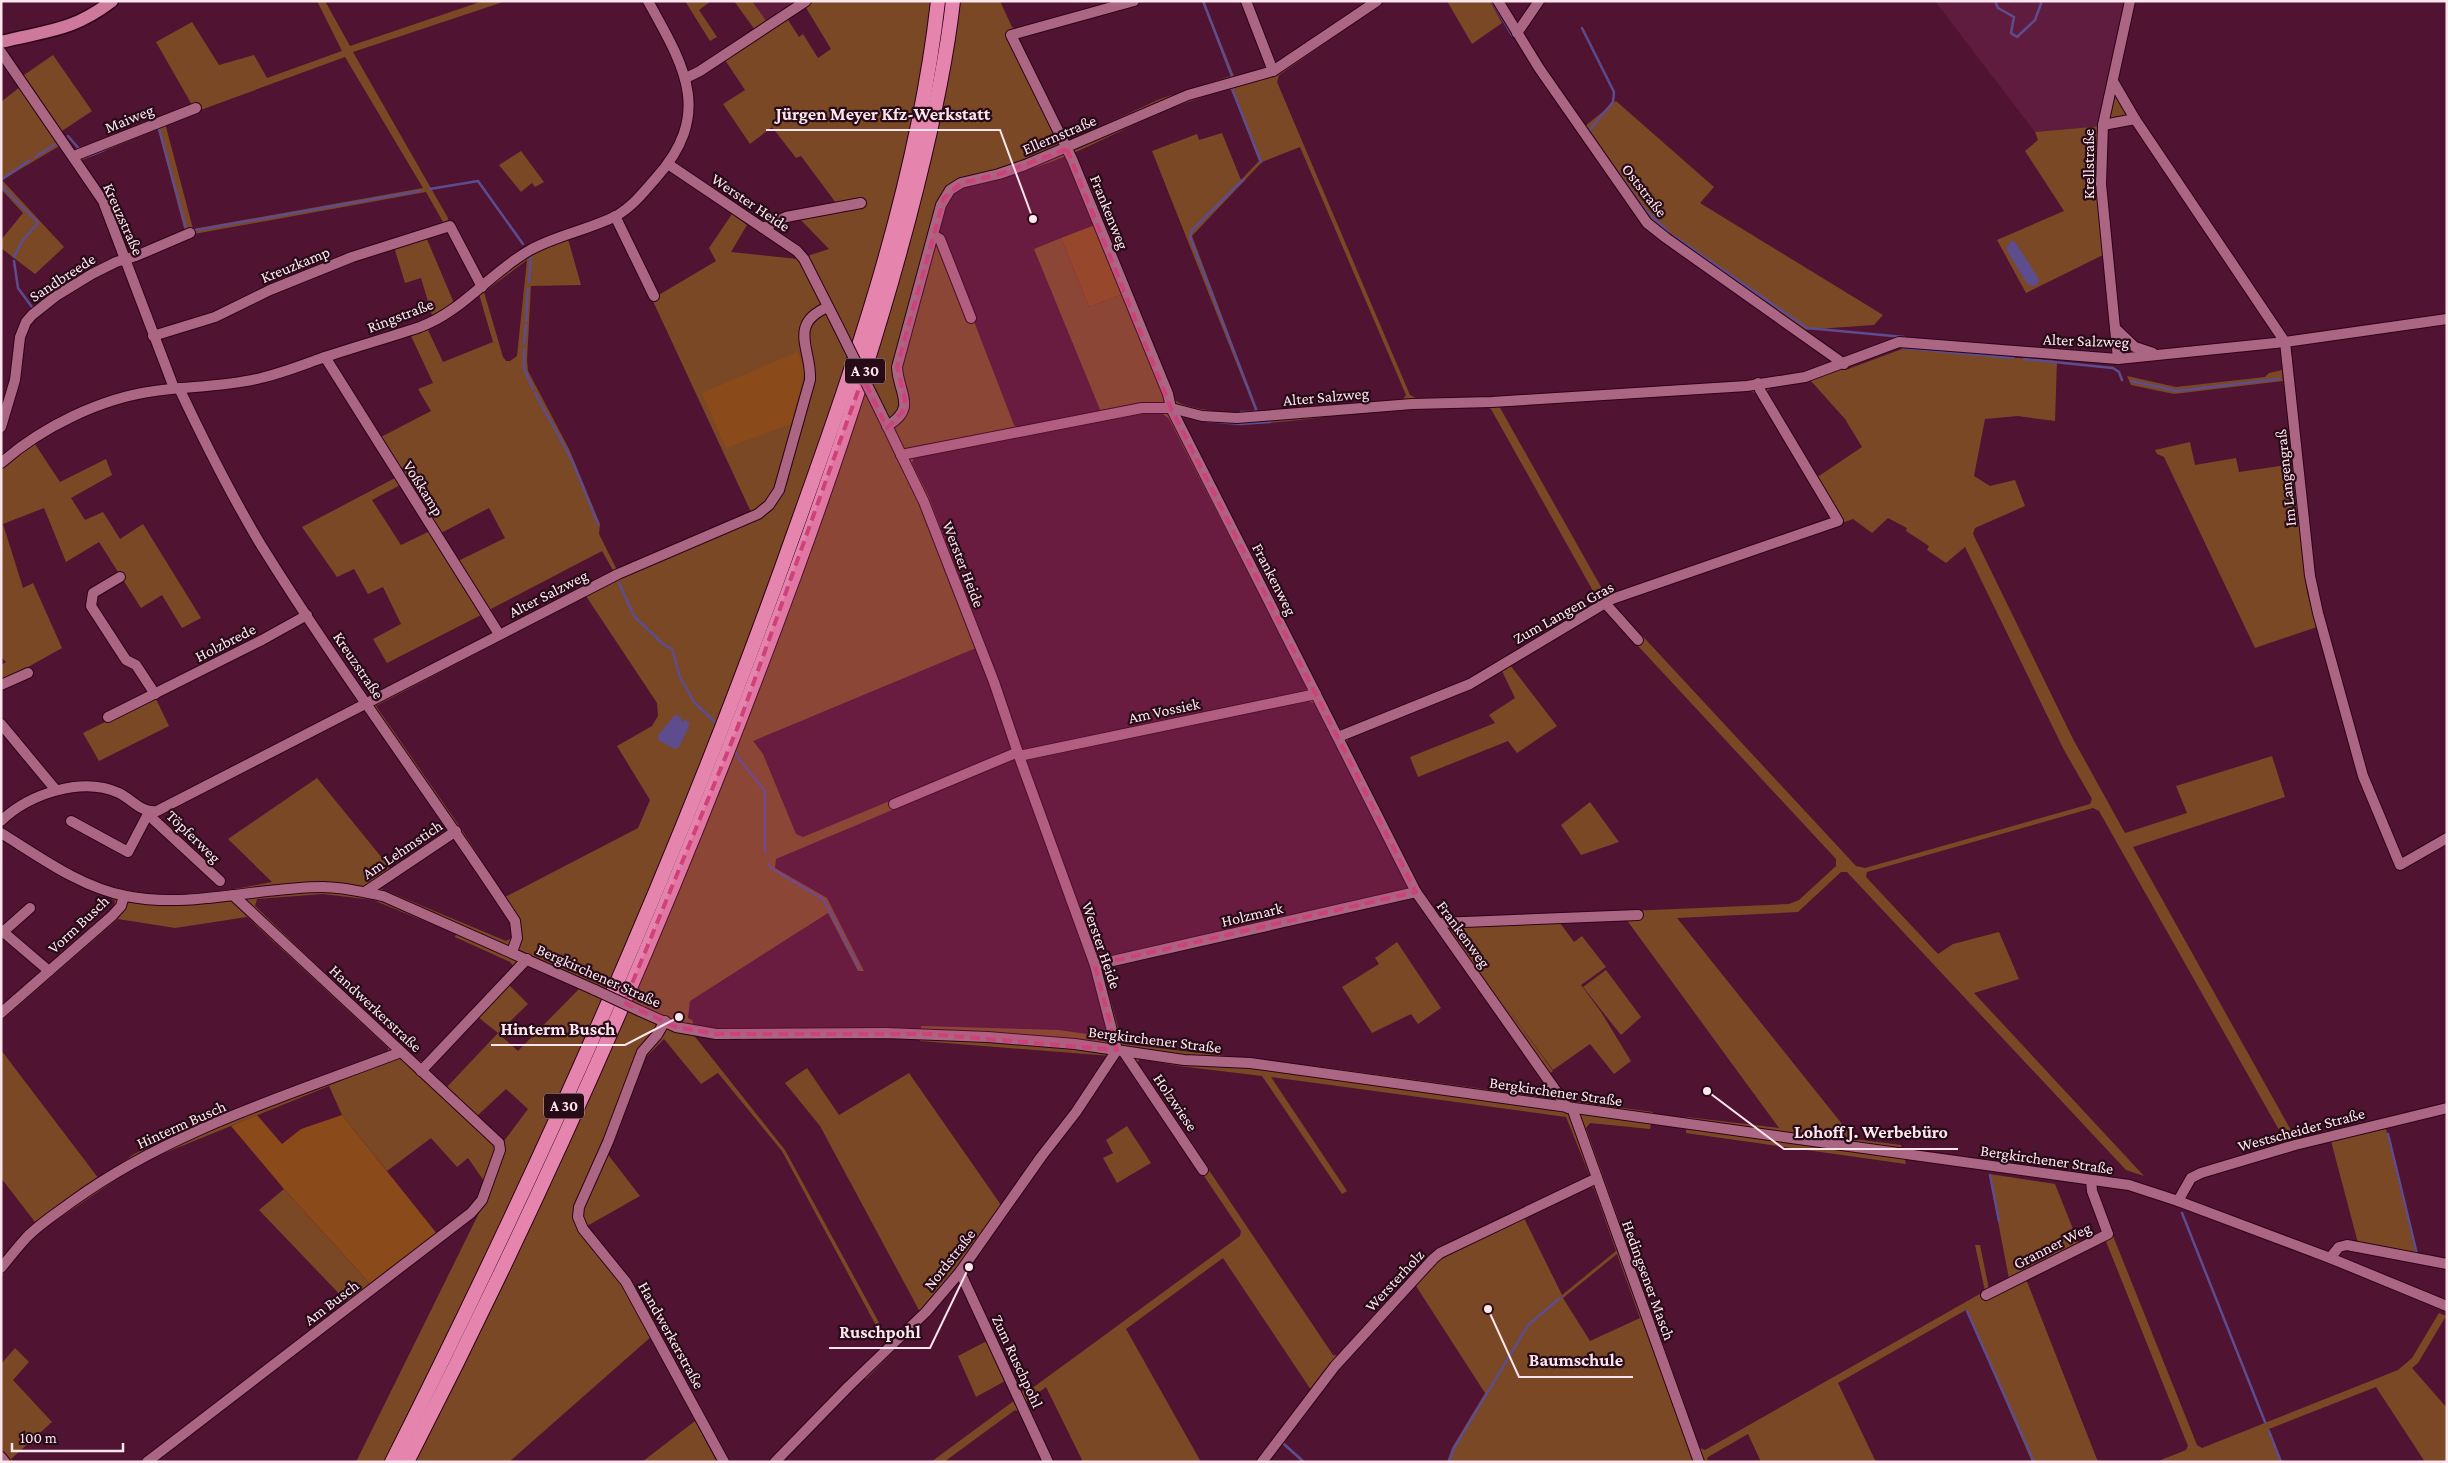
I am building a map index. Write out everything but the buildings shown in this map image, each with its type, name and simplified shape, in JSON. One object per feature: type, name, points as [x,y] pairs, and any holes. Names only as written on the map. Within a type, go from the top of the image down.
[{"type":"highway","name":"A 30","points":[[392,1462],[467,1312],[570,1092],[663,874],[727,715],[823,452],[871,306],[912,157],[938,1]]},
{"type":"highway","name":"A 30","points":[[408,1462],[488,1300],[574,1116],[644,956],[737,729],[815,520],[879,328],[898,261],[932,124],[952,1]]},
{"type":"main road","points":[[1,42],[74,25],[95,14],[112,1]]},
{"type":"street","name":"Ringstraße","points":[[1,463],[34,438],[75,415],[134,396],[176,388],[216,386],[261,378],[432,322],[482,287],[528,251],[615,216],[632,204],[668,164],[679,143],[688,117],[689,100],[686,78],[648,1]]},
{"type":"street","points":[[686,78],[700,71],[806,1]]},
{"type":"street","name":"Frankenweg","points":[[1134,1],[1011,35],[1067,149],[1168,394],[1170,408],[1416,892],[1570,1108]]},
{"type":"street","points":[[1246,1],[1273,72]]},
{"type":"street","name":"Ellernstraße","points":[[887,426],[900,417],[903,411],[905,400],[897,377],[897,367],[944,198],[955,186],[999,174],[1067,149],[1163,104],[1273,72],[1377,1]]},
{"type":"street","name":"Oststraße","points":[[1498,1],[1517,33],[1647,223],[1844,364]]},
{"type":"street","points":[[1517,33],[1539,1]]},
{"type":"street","name":"Krellstraße","points":[[2118,359],[2101,184],[2103,125],[2114,83],[2130,1]]},
{"type":"street","name":"Kreuzstraße","points":[[1,52],[103,201],[126,258],[153,336],[176,388],[261,544],[307,615],[456,830],[515,921],[517,938],[512,952]]},
{"type":"street","name":"Im Langengraß","points":[[2114,83],[2135,119],[2285,342],[2310,576],[2318,613],[2363,776],[2400,866],[2447,838]]},
{"type":"street","name":"Maiweg","points":[[74,156],[196,108]]},
{"type":"street","points":[[2103,125],[2135,119]]},
{"type":"street","name":"Werster Heide","points":[[668,164],[797,251],[804,259],[924,502],[994,682],[1018,754],[1095,965],[1120,1051]]},
{"type":"street","points":[[763,228],[786,217],[861,203]]},
{"type":"street","points":[[615,216],[654,296]]},
{"type":"street","name":"Kreuzkamp","points":[[153,336],[215,317],[270,290],[352,257],[450,226],[482,287]]},
{"type":"street","name":"Sandbreede","points":[[1,427],[12,396],[18,348],[26,322],[32,315],[92,274],[126,258],[190,233]]},
{"type":"street","points":[[933,235],[940,239],[971,318]]},
{"type":"street","name":"Alter Salzweg","points":[[149,812],[156,811],[618,574],[758,514],[769,505],[779,490],[810,380],[811,368],[803,338],[807,323],[818,311],[828,307]]},
{"type":"street","name":"Alter Salzweg","points":[[901,455],[1142,408],[1170,408],[1202,416],[1237,418],[1412,404],[1492,402],[1747,386],[1805,377],[1900,342],[2118,359],[2285,342],[2447,319]]},
{"type":"street","points":[[2116,328],[2135,346],[2157,354]]},
{"type":"street","name":"Voßkamp","points":[[325,357],[499,634]]},
{"type":"street","name":"Zum Langen Gras","points":[[1338,737],[1470,684],[1605,603],[1838,521],[1760,390],[1758,383]]},
{"type":"street","points":[[120,577],[93,593],[91,606],[126,660],[136,665],[155,694]]},
{"type":"street","points":[[1605,603],[1638,640]]},
{"type":"street","name":"Holzbrede","points":[[108,717],[262,640],[307,615]]},
{"type":"street","points":[[1,685],[28,673]]},
{"type":"street","name":"Am Vossiek","points":[[894,804],[1018,754],[1316,694]]},
{"type":"street","points":[[1,724],[55,790]]},
{"type":"street","points":[[1,821],[43,794],[55,790],[104,789],[118,792],[149,812],[128,852],[72,821]]},
{"type":"street","name":"Töpferweg","points":[[149,812],[154,820],[220,881]]},
{"type":"street","name":"Am Lehmstich","points":[[365,892],[456,830]]},
{"type":"street","name":"Bergkirchener Straße","points":[[1,833],[72,876],[124,896],[147,900],[190,900],[322,887],[382,896],[528,959],[640,1011],[687,1030],[716,1034],[929,1034],[1075,1044],[1184,1060],[1250,1063],[2129,1185],[2178,1201],[2330,1258],[2447,1306]]},
{"type":"street","name":"Holzmark","points":[[1095,965],[1416,892]]},
{"type":"street","name":"Handwerkerstraße","points":[[233,895],[499,1143]]},
{"type":"street","name":"Vorm Busch","points":[[1,1013],[117,912],[124,896]]},
{"type":"street","name":"Vorm Busch","points":[[30,908],[2,931],[49,971]]},
{"type":"street","points":[[1439,924],[1638,915]]},
{"type":"street","points":[[421,1071],[528,959]]},
{"type":"street","name":"Handwerkerstraße","points":[[665,1021],[657,1035],[642,1052],[608,1142],[579,1207],[578,1217],[583,1229],[611,1261],[626,1282],[724,1462]]},
{"type":"street","name":"Holzwiese","points":[[1120,1051],[1203,1170]]},
{"type":"street","name":"Nordstraße","points":[[775,1462],[849,1386],[926,1312],[960,1272],[1041,1157],[1120,1051]]},
{"type":"street","name":"Hinterm Busch","points":[[1,1268],[26,1238],[41,1224],[94,1186],[137,1160],[180,1138],[401,1052]]},
{"type":"street","name":"Hedingsener Masch","points":[[1570,1108],[1699,1462]]},
{"type":"street","name":"Westscheider Straße","points":[[2178,1201],[2191,1178],[2200,1173],[2295,1145],[2447,1108]]},
{"type":"street","name":"Am Busch","points":[[147,1462],[471,1213],[482,1200],[499,1156],[499,1143]]},
{"type":"street","name":"Wersterholz","points":[[1262,1462],[1336,1366],[1440,1253],[1597,1178]]},
{"type":"street","name":"Granner Weg","points":[[1986,1295],[2108,1234],[2092,1191],[2091,1180]]},
{"type":"street","points":[[2330,1258],[2339,1246],[2347,1245],[2447,1264]]},
{"type":"street","name":"Zum Ruschpohl","points":[[960,1272],[1048,1462]]},
{"type":"street","points":[[1,1457],[5,1462]]},
{"type":"highlighted area","points":[[1067,149],[1171,408],[1416,892],[1095,965],[1117,1050],[929,1034],[716,1034],[676,1027],[624,1003],[737,729],[863,377],[887,428],[903,411],[905,400],[897,367],[944,198],[961,183],[999,174]]},
{"type":"shaded area","points":[[317,1],[325,1],[350,46],[483,1],[506,1],[353,52],[448,218],[447,231],[426,237],[454,303],[432,315],[421,278],[405,283],[394,247],[156,337],[127,257],[185,232],[158,129],[80,161],[76,155],[192,105],[156,42],[192,22],[219,65],[254,55],[267,78],[342,51]],"holes":[[[345,57],[423,188],[193,229],[165,123]],[[426,192],[443,222],[441,224],[214,314],[159,329],[155,328],[133,264],[136,261],[194,234]]]},
{"type":"shaded area","points":[[685,1],[711,1],[699,10],[717,37],[710,41]]},
{"type":"shaded area","points":[[734,1],[752,1],[767,22],[783,12],[799,37],[803,34],[818,58],[831,49],[802,1],[1000,1],[1012,27],[1018,29],[1123,1],[1146,1],[1021,36],[1019,41],[1066,138],[1071,140],[1160,99],[1231,76],[1202,1],[1204,1],[1234,76],[1264,68],[1266,63],[1273,60],[1278,63],[1365,5],[1370,12],[1279,75],[1277,82],[1410,395],[1416,398],[1494,397],[1756,381],[1809,372],[1839,363],[1848,369],[1902,349],[2057,361],[2055,421],[2018,416],[1985,419],[1974,476],[1990,486],[2015,480],[2025,506],[1975,528],[1973,534],[2073,739],[2125,833],[2187,813],[2176,786],[2272,756],[2285,797],[2133,847],[2293,1134],[2300,1137],[2282,1142],[2283,1137],[2099,811],[2093,808],[1867,872],[1866,877],[1938,954],[1953,944],[1999,932],[2019,979],[1974,993],[2144,1176],[2126,1170],[1847,872],[1841,872],[1798,912],[1677,918],[1854,1139],[1901,1145],[1906,1164],[1686,1133],[1687,1117],[1779,1128],[1626,919],[1560,923],[1574,942],[1582,936],[1606,967],[1581,985],[1601,1012],[1631,1061],[1614,1074],[1590,1044],[1553,1070],[1499,997],[1553,1071],[1545,1077],[1432,922],[1440,916],[1447,919],[1789,904],[1799,900],[1836,866],[1836,859],[1626,633],[1636,629],[1856,866],[1865,868],[2090,804],[2092,799],[2064,750],[1965,547],[1946,563],[1927,550],[1929,546],[1906,531],[1907,528],[1888,518],[1872,533],[1853,519],[1616,601],[1614,606],[1605,611],[1600,611],[1510,665],[1557,726],[1517,753],[1508,741],[1418,777],[1410,757],[1495,723],[1489,715],[1515,698],[1501,669],[1596,604],[1597,598],[1491,409],[1485,406],[1411,408],[1252,424],[1207,421],[1184,417],[1181,421],[1338,728],[1345,730],[1349,737],[1346,743],[1418,883],[1412,892],[1406,890],[1408,886],[1315,704],[1309,701],[1065,752],[1063,744],[1305,692],[1307,688],[1169,419],[1163,414],[1142,414],[914,458],[912,463],[929,497],[999,680],[1022,748],[1011,760],[776,859],[775,868],[827,898],[864,971],[858,971],[828,913],[690,1001],[688,1018],[693,1021],[692,1033],[785,1150],[889,1341],[920,1312],[820,1126],[785,1083],[807,1068],[839,1115],[909,1073],[1001,1205],[954,1272],[921,1312],[936,1309],[866,1379],[860,1370],[886,1344],[782,1151],[718,1073],[701,1084],[664,1039],[642,1061],[606,1152],[640,1196],[580,1230],[627,1291],[652,1336],[509,1462],[356,1462],[480,1211],[156,1462],[142,1462],[348,1303],[259,1210],[284,1189],[371,1285],[470,1210],[484,1181],[468,1158],[457,1167],[431,1138],[387,1171],[342,1115],[329,1086],[140,1163],[35,1235],[1,1277],[1,1260],[35,1222],[1,1178],[1,1050],[99,1179],[134,1154],[177,1133],[388,1052],[388,1048],[247,917],[175,928],[118,919],[1,1021],[1,1008],[113,911],[115,901],[111,897],[115,887],[135,892],[174,895],[214,892],[272,882],[228,839],[317,778],[391,869],[370,884],[506,941],[512,938],[512,922],[360,701],[494,633],[483,614],[387,663],[373,639],[401,624],[383,587],[368,594],[354,569],[337,577],[302,527],[397,477],[379,438],[431,411],[418,389],[433,383],[411,336],[428,330],[443,362],[493,342],[479,294],[531,254],[568,239],[581,285],[531,286],[528,371],[569,449],[600,524],[599,534],[616,568],[619,570],[751,512],[652,299],[716,261],[709,248],[732,214],[747,225],[731,252],[798,259],[829,249],[795,214],[836,203],[801,156],[796,158],[772,127],[750,144],[723,104],[745,90],[723,57],[755,30]],"holes":[[[1231,89],[1259,161],[1241,180],[1222,133],[1199,140],[1197,134],[1152,151],[1255,410],[1248,412],[1213,411],[1189,406],[1173,399],[1123,294],[1089,307],[1061,238],[1034,249],[1101,412],[1020,429],[1014,425],[948,254],[930,233],[961,178],[1003,169],[1006,177],[1051,162],[1191,101]],[[1300,147],[1406,395],[1403,399],[1258,412],[1192,236],[1262,162]],[[527,260],[517,356],[510,361],[506,361],[503,357],[484,292]],[[1811,381],[1845,419],[1862,447],[1816,478],[1766,393],[1770,388]],[[1751,391],[1759,395],[1831,515],[1829,520],[1611,596],[1605,594],[1499,406]],[[402,484],[430,531],[401,545],[372,500]],[[489,508],[505,538],[456,562],[439,534]],[[602,551],[614,572],[500,630],[487,611]],[[586,596],[657,703],[658,716],[652,726],[617,746],[650,800],[638,828],[505,897],[460,827],[376,706]],[[976,648],[1011,746],[1008,752],[803,837],[796,834],[763,754],[753,741]],[[323,894],[373,900],[456,934],[455,937],[510,962],[515,968],[425,1061],[417,1061],[255,906],[257,899]],[[527,965],[579,989],[518,1051],[498,1033],[528,1004],[509,985]],[[478,1017],[498,1033],[446,1088],[427,1070]],[[506,1089],[528,1109],[504,1141],[477,1116]]]},
{"type":"shaded area","points":[[752,1],[800,1],[767,22]]},
{"type":"shaded area","points":[[1447,1],[1490,1],[1502,23],[1472,44]]},
{"type":"shaded area","points":[[1935,1],[2127,1],[2102,126],[2035,132]]},
{"type":"shaded area","points":[[53,55],[92,111],[56,135],[61,145],[2,180],[64,247],[35,274],[1,248],[1,240],[23,213],[1,189],[1,102],[25,83],[21,77]]},
{"type":"shaded area","points":[[2110,84],[2134,120],[2102,126]]},
{"type":"shaded area","points":[[1616,101],[1714,187],[1700,203],[1883,315],[1874,325],[1801,330],[1648,221],[1584,127]]},
{"type":"shaded area","points":[[2102,126],[2105,254],[2026,293],[1997,240],[2064,211],[2025,151],[2038,140],[2035,132]]},
{"type":"shaded area","points":[[521,151],[544,182],[535,187],[532,183],[521,192],[499,165]]},
{"type":"shaded area","points":[[1095,225],[1123,294],[1089,307],[1061,238]]},
{"type":"shaded area","points":[[2011,241],[2015,242],[2037,276],[2039,281],[2036,286],[2029,285],[2026,282],[2006,249]]},
{"type":"shaded area","points":[[797,352],[805,369],[791,424],[726,448],[702,393]]},
{"type":"shaded area","points":[[2282,370],[2283,381],[2174,394],[2131,385],[2127,376],[2176,387],[2265,377],[2269,373]]},
{"type":"shaded area","points":[[29,435],[60,482],[106,459],[112,475],[71,498],[85,520],[103,512],[120,539],[143,524],[201,618],[182,628],[162,595],[141,608],[99,542],[66,562],[44,508],[3,524],[23,588],[33,583],[62,648],[1,682],[1,665],[6,662],[1,657],[1,456]]},
{"type":"shaded area","points":[[2190,442],[2195,465],[2236,458],[2239,472],[2294,464],[2307,592],[2317,627],[2255,648],[2164,457],[2157,454],[2155,450]]},
{"type":"shaded area","points":[[155,697],[169,726],[99,761],[83,733]]},
{"type":"shaded area","points":[[675,715],[682,717],[680,720],[683,722],[685,719],[690,724],[679,747],[675,749],[658,740],[658,735]]},
{"type":"shaded area","points":[[1590,802],[1619,842],[1581,855],[1561,825]]},
{"type":"shaded area","points":[[1397,942],[1441,1008],[1418,1024],[1411,1014],[1372,1033],[1342,987],[1379,964],[1375,958]]},
{"type":"shaded area","points":[[1606,970],[1641,1017],[1621,1035],[1583,987]]},
{"type":"shaded area","points":[[1109,995],[1123,1044],[1330,1068],[1653,1112],[1650,1129],[1590,1123],[1586,1128],[1700,1448],[1705,1450],[1985,1291],[1975,1245],[1980,1245],[1989,1289],[2009,1279],[1989,1174],[2055,1184],[2079,1244],[2109,1226],[2197,1445],[2202,1448],[2398,1370],[2412,1358],[2439,1313],[2446,1316],[2418,1363],[2412,1368],[2447,1408],[2447,1462],[2425,1462],[2376,1387],[2269,1429],[2282,1462],[2156,1462],[2186,1450],[2188,1446],[2105,1239],[2026,1279],[2098,1462],[2032,1462],[1966,1310],[1838,1383],[1876,1462],[1761,1462],[1748,1434],[1708,1457],[1706,1462],[1447,1462],[1452,1448],[1485,1393],[1416,1286],[1336,1371],[1282,1441],[1305,1462],[1302,1462],[1281,1443],[1266,1462],[1255,1462],[1311,1390],[1223,1258],[1126,1329],[1201,1462],[1083,1462],[1046,1387],[1026,1402],[1054,1462],[1043,1462],[1020,1412],[1015,1410],[944,1462],[931,1462],[1015,1400],[1021,1391],[1027,1392],[1240,1236],[1241,1231],[1124,1057],[920,1041],[921,1026],[1058,1030],[1110,1037],[1099,996]],"holes":[[[1140,1059],[1179,1066],[1262,1076],[1342,1194],[1347,1191],[1271,1077],[1566,1117],[1589,1174],[1587,1179],[1435,1252],[1339,1356],[1333,1355],[1137,1063]],[[1590,1187],[1594,1188],[1616,1251],[1562,1295],[1524,1218]],[[1617,1254],[1640,1318],[1590,1341],[1563,1298]]]},
{"type":"shaded area","points":[[257,1115],[282,1144],[301,1129],[342,1115],[438,1235],[371,1285],[284,1189],[231,1126]]},
{"type":"shaded area","points":[[1127,1126],[1151,1163],[1117,1183],[1103,1158],[1113,1153],[1106,1140]]},
{"type":"shaded area","points":[[2386,1129],[2416,1253],[2358,1243],[2331,1141]]},
{"type":"shaded area","points":[[987,1341],[1005,1381],[976,1397],[958,1356]]},
{"type":"shaded area","points":[[15,1348],[29,1362],[13,1380],[52,1422],[11,1459],[13,1462],[1,1462],[1,1364]]},
{"type":"shaded area","points":[[695,1421],[717,1462],[642,1462]]},
{"type":"waterway","points":[[1203,1],[1232,76]]},
{"type":"waterway","points":[[1492,1],[1512,35]]},
{"type":"waterway","points":[[1995,1],[1998,8],[2014,17],[2011,33],[2017,37],[2035,20],[2042,1]]},
{"type":"waterway","points":[[1582,28],[1614,92],[1613,102],[1589,131]]},
{"type":"waterway","points":[[1232,89],[1261,162]]},
{"type":"waterway","points":[[157,127],[186,228]]},
{"type":"waterway","points":[[68,136],[80,150]]},
{"type":"waterway","points":[[35,157],[59,142]]},
{"type":"waterway","points":[[89,156],[104,150]]},
{"type":"waterway","points":[[1606,156],[1645,210],[1669,232]]},
{"type":"waterway","points":[[1,180],[30,160]]},
{"type":"waterway","points":[[1241,414],[1241,412],[1256,412],[1256,409],[1190,237],[1192,230],[1244,179]]},
{"type":"waterway","points":[[430,189],[478,181],[523,244]]},
{"type":"waterway","points":[[1,185],[38,223],[23,240],[14,257]]},
{"type":"waterway","points":[[191,231],[419,191]]},
{"type":"waterway","points":[[1674,236],[1807,328],[1904,337]]},
{"type":"waterway","points":[[529,282],[531,256]]},
{"type":"waterway","points":[[14,261],[18,288],[32,307]]},
{"type":"waterway","points":[[526,321],[528,289]]},
{"type":"waterway","points":[[524,344],[526,325]]},
{"type":"waterway","points":[[1903,348],[2013,358]]},
{"type":"waterway","points":[[524,349],[524,368],[533,389]]},
{"type":"waterway","points":[[2024,359],[2113,368],[2119,372],[2122,380]]},
{"type":"waterway","points":[[2131,381],[2177,391],[2279,379]]},
{"type":"waterway","points":[[535,393],[573,462],[598,524]]},
{"type":"waterway","points":[[1207,421],[1240,424],[1270,422]]},
{"type":"waterway","points":[[619,583],[634,616],[664,645],[672,649],[680,677],[694,702],[718,725]]},
{"type":"waterway","points":[[734,749],[739,759],[765,791],[765,853]]},
{"type":"waterway","points":[[768,864],[771,868],[824,900],[859,968]]},
{"type":"waterway","points":[[2388,1134],[2417,1254],[2420,1255]]},
{"type":"waterway","points":[[1990,1175],[1999,1221]]},
{"type":"waterway","points":[[2182,1213],[2265,1422]]},
{"type":"waterway","points":[[1449,1462],[1454,1448],[1528,1325],[1560,1298]]},
{"type":"waterway","points":[[1967,1311],[2034,1462]]},
{"type":"waterway","points":[[2269,1431],[2281,1462]]},
{"type":"waterway","points":[[1284,1444],[1304,1462]]},
{"type":"place","name":"Jürgen Meyer Kfz-Werkstatt","points":[[1033,219]]},
{"type":"place","name":"Hinterm Busch","points":[[679,1017]]},
{"type":"place","name":"Lohoff J. Werbebüro","points":[[1707,1091]]},
{"type":"place","name":"Ruschpohl","points":[[969,1267]]},
{"type":"place","name":"Baumschule","points":[[1488,1309]]}]
